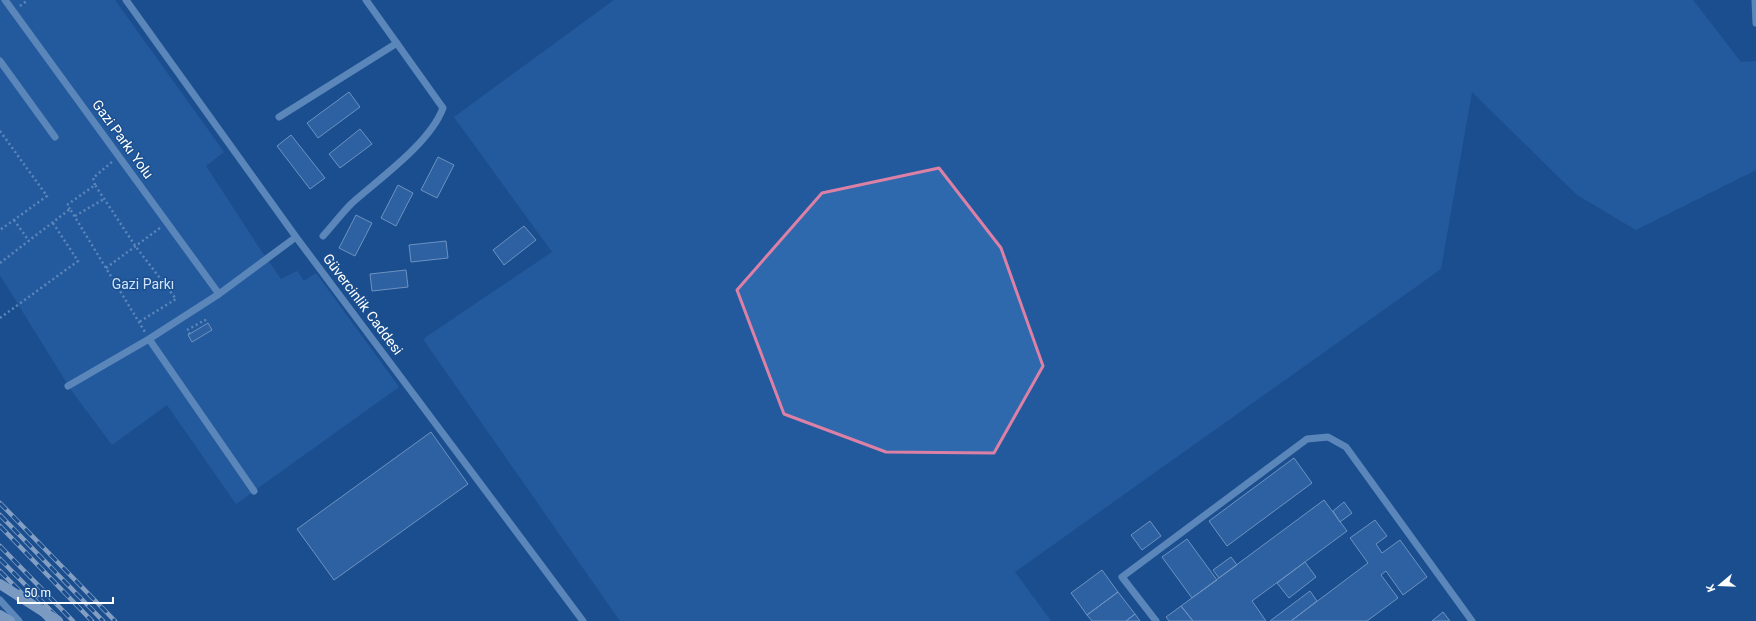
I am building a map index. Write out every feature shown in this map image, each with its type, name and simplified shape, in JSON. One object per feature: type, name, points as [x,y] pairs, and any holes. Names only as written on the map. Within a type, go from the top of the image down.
[{"type":"main road","points":[[0,584],[58,621]]},
{"type":"main road","points":[[0,615],[10,621]]},
{"type":"street","name":"Gazi Parkı Yolu","points":[[5,0],[219,294]]},
{"type":"street","name":"Güvercinlik Caddesi","points":[[126,0],[296,237],[583,621]]},
{"type":"street","name":"Güvercinlik Caddesi","points":[[323,236],[350,205],[411,152],[439,117],[443,108],[366,0]]},
{"type":"street","points":[[1755,0],[1756,23]]},
{"type":"street","points":[[279,117],[397,43]]},
{"type":"street","points":[[0,61],[55,137]]},
{"type":"street","points":[[68,386],[150,339],[219,294],[296,237]]},
{"type":"street","points":[[150,339],[254,491]]},
{"type":"street","points":[[1156,621],[1122,577],[1307,439],[1328,437],[1346,448],[1472,621]]},
{"type":"street","points":[[0,600],[19,621]]},
{"type":"path","points":[[0,131],[47,196],[0,230]]},
{"type":"path","points":[[119,156],[93,178],[95,186],[136,247],[176,298],[139,322]]},
{"type":"path","points":[[95,186],[67,205],[150,339]]},
{"type":"path","points":[[74,216],[104,199]]},
{"type":"path","points":[[0,263],[70,209]]},
{"type":"path","points":[[14,220],[28,241]]},
{"type":"path","points":[[106,268],[136,247],[167,222]]},
{"type":"path","points":[[0,318],[78,261],[53,223]]},
{"type":"path","points":[[190,334],[187,330],[205,320],[207,324]]},
{"type":"highlighted area","points":[[939,168],[1001,248],[1043,366],[994,453],[886,452],[784,414],[737,290],[822,193]]},
{"type":"green space","name":"Gazi Parkı","points":[[0,0],[115,0],[224,152],[206,166],[281,279],[297,271],[304,281],[316,273],[399,387],[236,504],[167,405],[112,445],[71,390],[0,275]]},
{"type":"green space","points":[[614,0],[1693,0],[1741,62],[1756,61],[1756,170],[1636,230],[1577,195],[1472,92],[1441,269],[1015,572],[1051,621],[620,621],[423,339],[552,252],[454,117]]},
{"type":"building","points":[[349,92],[360,107],[318,138],[307,123]]},
{"type":"building","points":[[360,129],[372,144],[340,168],[329,154]]},
{"type":"building","points":[[291,135],[325,178],[310,189],[277,146]]},
{"type":"building","points":[[438,157],[454,165],[437,198],[421,190]]},
{"type":"building","points":[[398,185],[413,193],[396,226],[381,218]]},
{"type":"building","points":[[356,215],[372,223],[355,256],[339,248]]},
{"type":"building","points":[[524,226],[536,240],[504,265],[493,250]]},
{"type":"building","points":[[446,241],[448,258],[411,262],[409,245]]},
{"type":"building","points":[[406,270],[408,287],[372,291],[370,274]]},
{"type":"building","points":[[208,323],[212,330],[192,342],[188,335]]},
{"type":"building","points":[[431,432],[468,484],[334,580],[297,529]]},
{"type":"building","points":[[1294,458],[1312,483],[1227,546],[1209,521]]},
{"type":"building","points":[[1324,500],[1347,531],[1252,601],[1266,621],[1193,621],[1181,606]]},
{"type":"building","points":[[1344,502],[1352,513],[1340,522],[1333,511]]},
{"type":"building","points":[[1375,520],[1387,536],[1376,544],[1382,553],[1400,540],[1427,577],[1403,595],[1386,571],[1381,575],[1398,598],[1367,621],[1291,621],[1368,563],[1350,538]]},
{"type":"building","points":[[1150,521],[1161,536],[1142,550],[1131,535]]},
{"type":"building","points":[[1187,539],[1217,580],[1192,598],[1162,557]]},
{"type":"building","points":[[1231,557],[1237,565],[1219,578],[1213,570]]},
{"type":"building","points":[[1305,562],[1316,577],[1289,598],[1277,583]]},
{"type":"building","points":[[1102,570],[1118,592],[1087,615],[1071,593]]},
{"type":"building","points":[[1310,591],[1317,601],[1291,621],[1270,621]]},
{"type":"building","points":[[1118,592],[1135,614],[1126,621],[1092,621],[1087,615]]},
{"type":"building","points":[[1181,606],[1193,621],[1169,621],[1166,617]]},
{"type":"building","points":[[1443,612],[1450,621],[1432,621]]},
{"type":"building","points":[[1135,614],[1140,621],[1126,621]]},
{"type":"railway","points":[[0,503],[115,621]]},
{"type":"railway","points":[[0,515],[103,621]]},
{"type":"railway","points":[[0,526],[92,621]]},
{"type":"railway","points":[[0,546],[73,621]]},
{"type":"railway","points":[[0,559],[61,621]]},
{"type":"railway","points":[[0,571],[49,621]]}]
